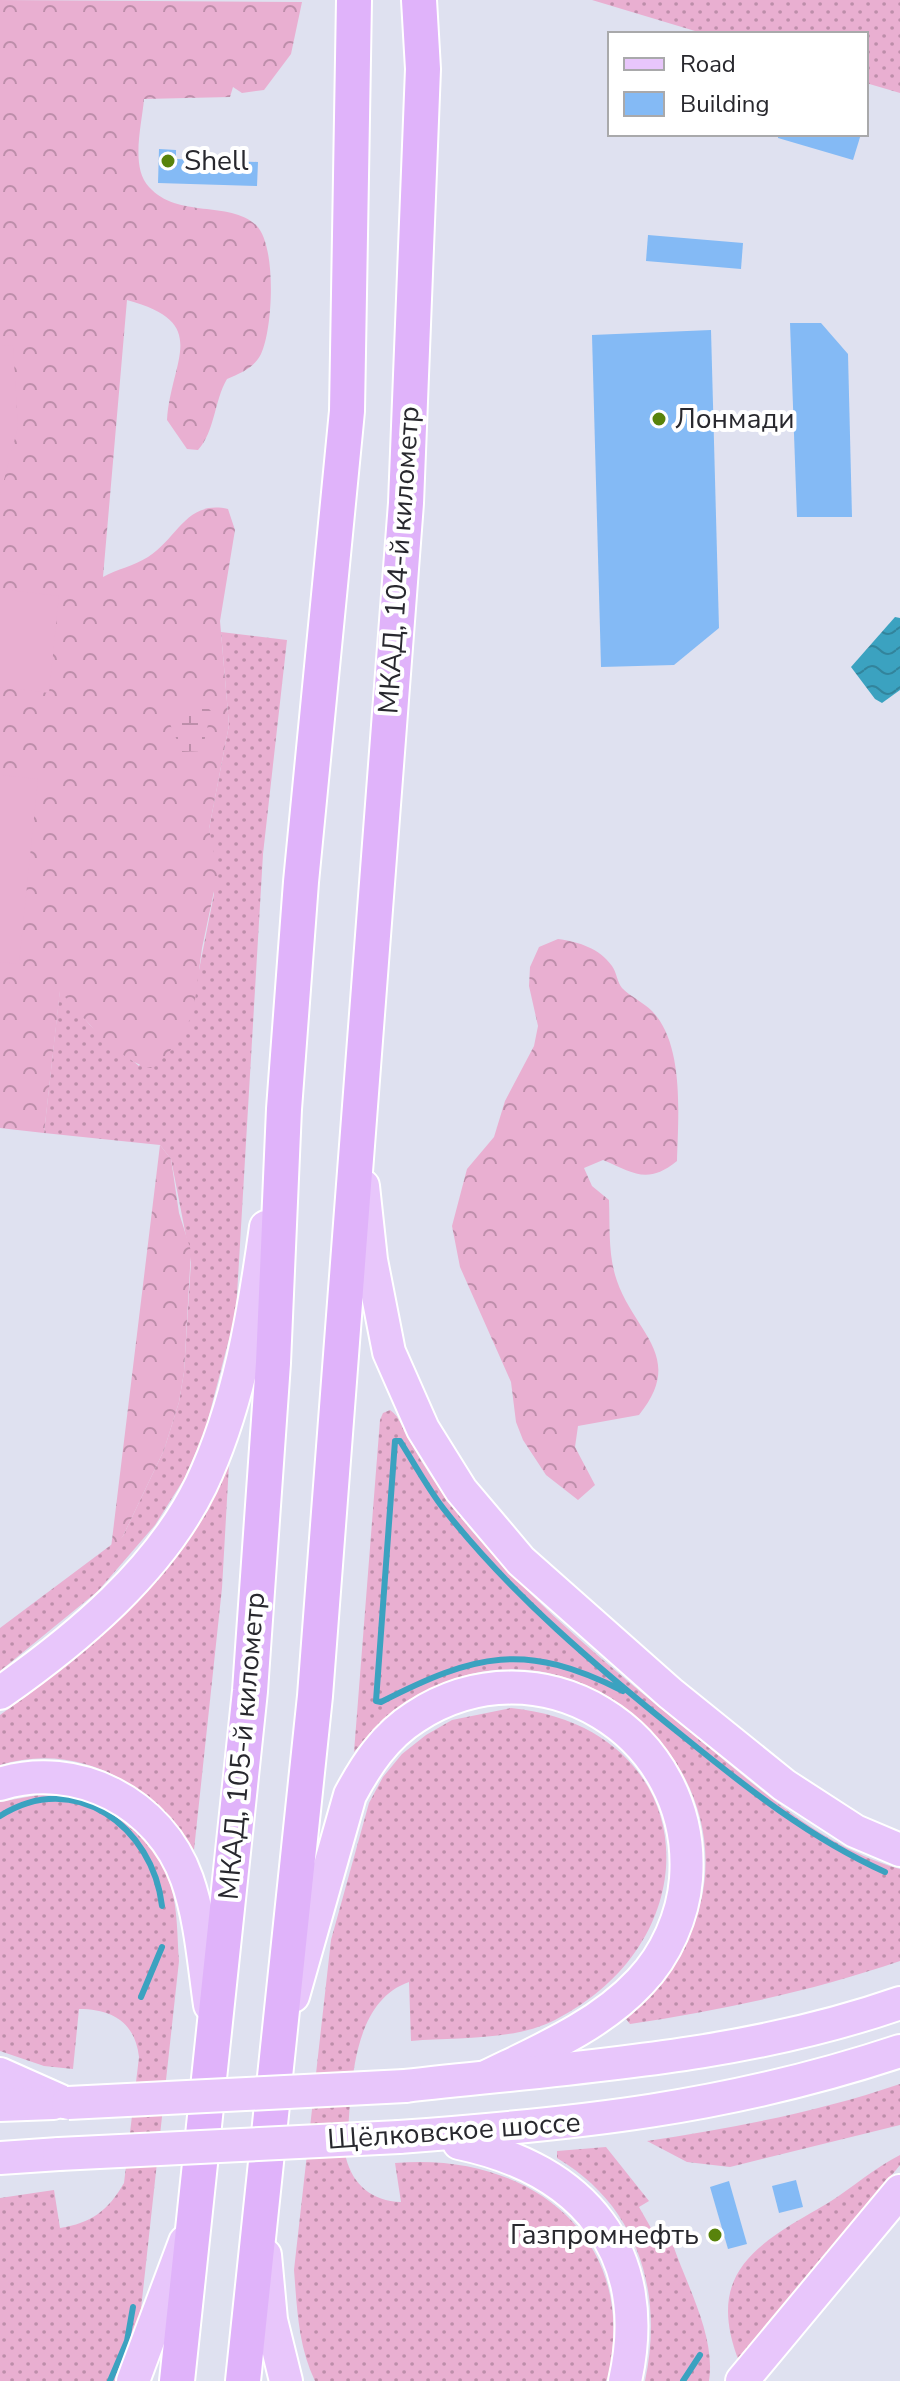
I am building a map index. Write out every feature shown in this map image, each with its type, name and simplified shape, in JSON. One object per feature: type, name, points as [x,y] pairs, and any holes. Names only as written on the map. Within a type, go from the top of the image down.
[{"type":"highway","points":[[284,1109],[301,882],[347,411],[354,0]]},
{"type":"highway","name":"МКАД, 104-й километр","points":[[356,1118],[406,503],[422,84],[419,0]]},
{"type":"highway","name":"МКАД, 105-й километр","points":[[177,2381],[251,1675],[273,1363],[284,1109]]},
{"type":"highway","points":[[243,2381],[315,1696],[356,1118]]},
{"type":"main road","points":[[0,1693],[68,1642],[110,1604],[169,1536],[200,1487],[222,1437],[253,1316],[284,1109]]},
{"type":"main road","points":[[356,1118],[371,1260],[389,1352],[423,1429],[461,1490],[521,1561],[681,1702],[784,1785],[855,1831],[900,1850]]},
{"type":"main road","points":[[280,2045],[350,1795],[366,1765],[388,1739],[414,1717],[444,1701],[477,1691],[510,1687],[544,1690],[577,1700],[608,1715],[634,1736],[656,1763],[673,1792],[684,1824],[688,1858],[685,1892],[666,1945],[640,1983],[565,2038],[486,2077]]},
{"type":"main road","points":[[0,1784],[37,1777],[86,1782],[130,1803],[165,1837],[188,1881],[200,1933],[214,2038]]},
{"type":"main road","name":"Щёлковское шоссе","points":[[0,2105],[405,2086],[710,2053],[845,2022],[900,2003]]},
{"type":"main road","name":"Щёлковское шоссе","points":[[0,2158],[411,2136],[581,2123],[680,2109],[759,2092],[900,2051]]},
{"type":"main road","points":[[0,2074],[65,2103]]},
{"type":"main road","points":[[411,2136],[488,2149],[530,2165],[562,2184],[589,2209],[611,2239],[626,2273],[633,2309],[633,2346],[625,2381]]},
{"type":"main road","points":[[0,2172],[54,2155]]},
{"type":"main road","points":[[742,2381],[900,2191]]},
{"type":"main road","points":[[133,2381],[196,2213]]},
{"type":"main road","points":[[262,2221],[271,2320],[286,2381]]},
{"type":"green space","points":[[0,0],[302,2],[291,54],[264,90],[242,93],[233,87],[230,97],[144,99],[139,157],[143,179],[161,197],[174,203],[232,213],[256,225],[263,235],[270,268],[270,307],[261,354],[251,366],[227,379],[208,434],[198,450],[187,449],[167,420],[179,361],[178,332],[170,320],[153,309],[127,300],[103,577],[148,557],[192,515],[214,508],[228,509],[235,530],[220,621],[229,725],[209,829],[218,872],[202,948],[193,1015],[168,1054],[151,1068],[114,1048],[60,991],[44,1133],[0,1128]]},
{"type":"green space","points":[[592,0],[900,0],[900,93],[868,84],[868,32],[698,32]]},
{"type":"green space","points":[[13,345],[18,427],[0,495],[0,346]]},
{"type":"green space","points":[[0,589],[59,596],[49,693],[0,687]]},
{"type":"green space","points":[[221,632],[287,640],[263,854],[236,1312],[205,1431],[184,1479],[155,1525],[98,1591],[0,1671],[0,1628],[123,1536],[164,1450],[179,1402],[184,1372],[191,1262],[171,1159],[160,1145],[44,1133],[60,989],[90,1025],[139,1066],[199,970],[214,894],[209,829],[229,725]]},
{"type":"green space","points":[[200,700],[211,711],[202,751],[182,752],[170,724],[173,714]]},
{"type":"green space","points":[[0,775],[38,779],[19,964],[0,962]]},
{"type":"green space","points":[[558,939],[595,950],[612,966],[622,988],[652,1011],[663,1025],[675,1062],[678,1104],[677,1161],[649,1175],[603,1160],[584,1168],[592,1186],[609,1200],[614,1271],[625,1299],[652,1346],[658,1377],[652,1395],[639,1415],[578,1426],[575,1447],[595,1485],[578,1500],[546,1475],[523,1440],[516,1422],[511,1382],[460,1267],[452,1226],[467,1169],[494,1137],[505,1101],[534,1046],[538,1026],[529,986],[530,967],[539,947]]},
{"type":"green space","points":[[160,1145],[171,1159],[179,1213],[191,1251],[184,1372],[179,1402],[164,1450],[123,1536],[111,1548]]},
{"type":"green space","points":[[390,1410],[399,1420],[430,1475],[462,1519],[524,1587],[582,1641],[795,1816],[846,1847],[900,1869],[900,1961],[834,1982],[767,1998],[630,2024],[626,2019],[687,1941],[706,1861],[689,1787],[645,1725],[582,1684],[507,1669],[429,1690],[354,1752],[380,1420],[383,1413]]},
{"type":"green space","points":[[229,1464],[222,1588],[194,1850],[177,1826],[157,1806],[111,1774],[85,1764],[57,1759],[29,1759],[0,1765],[0,1715],[69,1663],[132,1605],[187,1539],[210,1503]]},
{"type":"green space","points":[[511,1708],[574,1723],[621,1753],[651,1793],[665,1840],[663,1890],[644,1939],[608,1984],[555,2020],[539,2027],[503,2035],[411,2041],[409,1982],[388,1994],[373,2011],[356,2057],[346,2158],[353,2176],[365,2190],[391,2201],[401,2202],[395,2163],[444,2163],[489,2172],[529,2188],[563,2213],[590,2244],[607,2282],[613,2327],[608,2377],[606,2381],[315,2381],[302,2340],[294,2270],[331,1940],[369,1803],[383,1777],[402,1754],[426,1735],[452,1720]]},
{"type":"green space","points":[[38,1795],[60,1797],[101,1809],[137,1832],[163,1866],[175,1905],[179,1961],[141,2309],[115,2381],[0,2381],[0,2198],[54,2190],[60,2228],[90,2219],[112,2201],[124,2183],[139,2057],[133,2035],[120,2020],[102,2012],[79,2009],[73,2069],[44,2066],[0,2051],[0,1802]]},
{"type":"green space","points":[[900,2084],[900,2125],[730,2167],[687,2162],[647,2141],[775,2118]]},
{"type":"green space","points":[[606,2147],[649,2201],[639,2207],[663,2249],[673,2245],[704,2329],[710,2364],[709,2381],[645,2381],[651,2315],[647,2284],[638,2254],[625,2226],[608,2201],[585,2178],[557,2158],[557,2151]]},
{"type":"green space","points":[[900,2155],[900,2165],[740,2364],[730,2332],[728,2306],[733,2283],[744,2264],[779,2233]]},
{"type":"water","points":[[895,617],[900,618],[900,690],[882,703],[875,699],[851,667]]},
{"type":"building","points":[[778,136],[860,136],[853,160]]},
{"type":"building","points":[[159,149],[176,150],[176,159],[258,162],[257,186],[158,183]]},
{"type":"building","points":[[648,235],[743,243],[741,269],[646,261]]},
{"type":"building","points":[[790,323],[821,323],[848,354],[852,517],[797,517]]},
{"type":"building","points":[[711,330],[719,628],[674,665],[601,667],[592,335]]},
{"type":"building","points":[[796,2180],[803,2207],[779,2213],[772,2186]]},
{"type":"building","points":[[729,2181],[747,2244],[728,2249],[710,2187]]},
{"type":"waterway","points":[[623,1691],[557,1665],[528,1660],[500,1660],[445,1673],[381,1702],[376,1701],[395,1441],[400,1441],[437,1500],[469,1540],[526,1600],[588,1657],[756,1794],[831,1844],[885,1872]]},
{"type":"waterway","points":[[0,1816],[28,1803],[56,1799],[82,1803],[106,1813],[127,1830],[143,1852],[156,1877],[162,1906]]},
{"type":"waterway","points":[[141,1997],[162,1947]]},
{"type":"waterway","points":[[110,2381],[127,2341],[133,2307]]},
{"type":"waterway","points":[[683,2381],[700,2355]]},
{"type":"place","name":"Shell","points":[[168,161]]},
{"type":"place","name":"Лонмади","points":[[659,419]]},
{"type":"place","name":"Газпромнефть","points":[[715,2235]]}]
